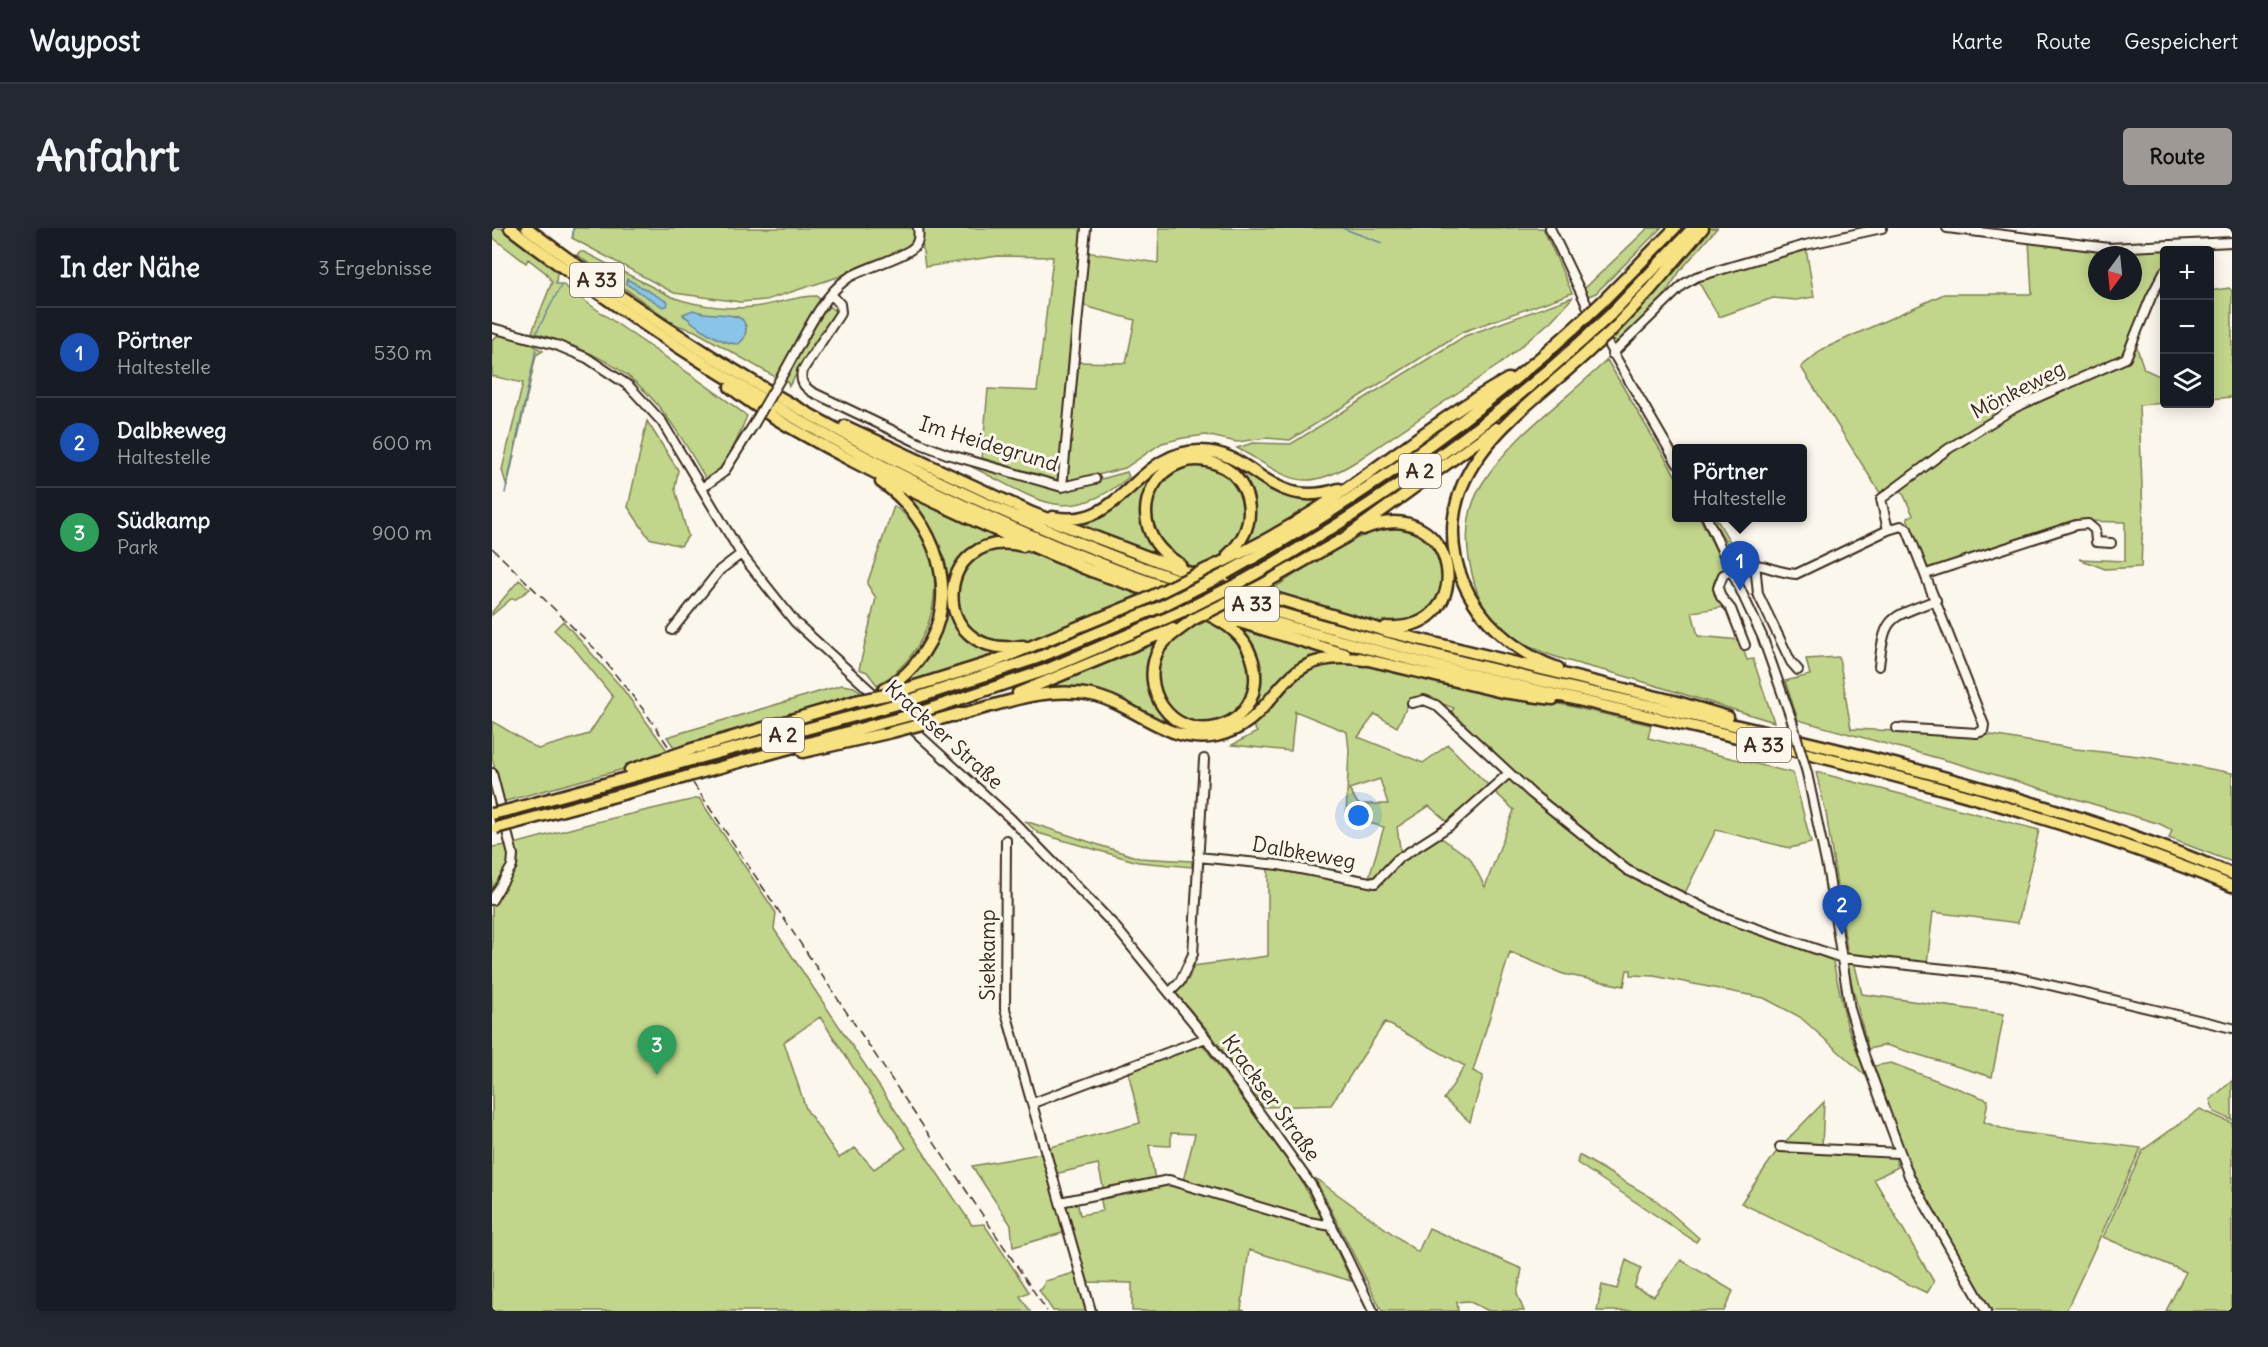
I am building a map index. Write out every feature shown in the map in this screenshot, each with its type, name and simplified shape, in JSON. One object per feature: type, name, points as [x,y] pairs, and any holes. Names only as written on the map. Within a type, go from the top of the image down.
[{"type":"highway","name":"A 33","points":[[510,228],[598,294],[771,406],[952,500],[1090,559],[1231,609],[1406,658],[1928,786],[2092,836],[2232,885]]},
{"type":"highway","name":"A 33","points":[[527,228],[636,307],[768,391],[840,432],[957,490],[1069,539],[1174,579],[1255,605],[1409,648],[1766,732],[1923,772],[2035,804],[2149,841],[2232,874]]},
{"type":"highway","name":"A 2","points":[[492,814],[589,788],[695,754],[901,703],[1037,658],[1160,607],[1221,578],[1368,489],[1441,438],[1532,366],[1602,302],[1675,228]]},
{"type":"highway","name":"A 2","points":[[494,829],[915,714],[1046,670],[1243,581],[1312,542],[1410,478],[1488,421],[1583,340],[1613,320],[1694,228]]},
{"type":"highway","points":[[953,716],[1048,682],[1192,620],[1260,586],[1346,537],[1452,463],[1528,405],[1591,350],[1613,320],[1703,228]]},
{"type":"highway","points":[[702,363],[759,408],[886,485],[916,513],[933,543],[940,567],[941,606],[933,637],[915,664],[887,691]]},
{"type":"highway","points":[[695,754],[887,691],[995,661],[1142,601],[1212,567],[1291,524],[1461,409],[1532,366]]},
{"type":"highway","points":[[768,391],[1092,537],[1367,625],[1708,711],[1766,732]]},
{"type":"highway","points":[[1528,405],[1479,456],[1462,486],[1454,529],[1460,573],[1469,597],[1482,617],[1510,645],[1535,659],[1606,686]]},
{"type":"highway","points":[[1026,509],[1056,518],[1086,518],[1112,506],[1164,459],[1192,451],[1221,454],[1274,486],[1296,494],[1327,493],[1356,482]]},
{"type":"highway","points":[[838,454],[950,510],[1050,555],[1181,608],[1365,660],[1502,693],[1600,705]]},
{"type":"highway","points":[[1212,567],[1244,535],[1250,515],[1247,497],[1238,479],[1222,466],[1200,460],[1176,465],[1161,476],[1150,492],[1146,509],[1148,527],[1155,544],[1171,559],[1221,578]]},
{"type":"highway","points":[[1346,537],[1383,523],[1405,523],[1431,536],[1439,545],[1448,564],[1449,576],[1444,596],[1427,617],[1408,626],[1367,625]]},
{"type":"highway","points":[[1041,643],[997,648],[970,637],[954,613],[952,588],[962,564],[984,547],[1016,544],[1050,555]]},
{"type":"highway","points":[[1181,608],[1208,615],[1232,629],[1248,646],[1256,665],[1256,684],[1248,705],[1236,718],[1215,727],[1193,727],[1182,724],[1166,712],[1155,694],[1152,669],[1158,650],[1164,641],[1192,620]]},
{"type":"highway","points":[[741,762],[754,764],[892,732],[1026,697],[1078,693],[1116,703],[1168,731],[1197,738],[1213,737],[1227,733],[1249,721],[1283,681],[1308,663],[1339,657],[1365,660]]},
{"type":"street","points":[[702,488],[728,467],[831,294],[841,283],[862,270],[910,250],[918,239],[918,228]]},
{"type":"street","name":"Im Heidegrund","points":[[831,294],[840,304],[841,312],[802,371],[802,383],[806,388],[935,450],[1062,487],[1086,228]]},
{"type":"street","points":[[1550,228],[1612,354],[1672,455]]},
{"type":"street","points":[[1612,354],[1684,284],[1696,277],[1805,245],[1882,228]]},
{"type":"street","points":[[1947,228],[2109,248],[2160,248]]},
{"type":"street","points":[[2198,246],[2232,243]]},
{"type":"street","name":"Mönkeweg","points":[[1888,530],[1881,499],[1924,466],[2016,407],[2126,358],[2160,280]]},
{"type":"street","name":"Krackser Straße","points":[[492,328],[556,345],[587,358],[616,376],[640,398],[662,422],[741,554],[795,622],[825,653],[1011,819],[1065,872],[1113,924],[1206,1038],[1312,1186],[1373,1311]]},
{"type":"street","points":[[1062,487],[1095,479]]},
{"type":"street","points":[[1709,522],[1734,570],[1762,636],[1791,718],[1807,773],[1828,872],[1855,1028],[1909,1176],[1986,1311]]},
{"type":"street","points":[[1926,574],[2076,525],[2088,524],[2095,530],[2096,542],[2111,543]]},
{"type":"street","points":[[1745,645],[1736,618],[1718,588],[1723,575],[1755,563],[1796,574],[1888,530],[1900,526],[1907,529],[1984,725],[1983,731],[1977,733],[1897,729]]},
{"type":"street","points":[[672,630],[720,570],[741,554]]},
{"type":"street","points":[[1755,563],[1758,594],[1791,662],[1798,670]]},
{"type":"street","points":[[1880,666],[1881,642],[1887,626],[1902,614],[1936,600]]},
{"type":"street","points":[[1412,703],[1424,700],[1436,705],[1509,773],[1627,870],[1723,917],[1842,958],[2013,976],[2232,1028]]},
{"type":"street","points":[[1170,992],[1189,968],[1192,954],[1204,759]]},
{"type":"street","points":[[492,773],[513,855],[512,867],[492,900]]},
{"type":"street","name":"Dalbkeweg","points":[[1198,857],[1278,865],[1375,883],[1398,859],[1451,825],[1509,773]]},
{"type":"street","name":"Siekkamp","points":[[1006,840],[1005,1009],[1091,1311]]},
{"type":"street","points":[[1033,1103],[1206,1038]]},
{"type":"street","points":[[1780,1147],[1899,1153]]},
{"type":"street","points":[[1060,1202],[1169,1180],[1309,1222],[1332,1226]]},
{"type":"green space","points":[[492,228],[501,228],[557,271],[556,284],[562,284],[747,416],[732,452],[715,475],[707,481],[672,425],[638,384],[594,355],[532,332],[552,282],[546,273],[528,259],[526,263],[492,237]]},
{"type":"green space","points":[[574,228],[915,228],[915,240],[909,249],[838,277],[766,300],[740,302],[674,293],[572,238]]},
{"type":"green space","points":[[920,228],[1083,228],[1059,481],[982,458],[988,389],[1037,391],[1053,257],[998,256],[925,267]]},
{"type":"green space","points":[[1159,228],[1543,228],[1572,293],[1462,332],[1290,440],[1266,438],[1237,442],[1206,435],[1183,438],[1162,443],[1125,468],[1066,483],[1076,362],[1126,363],[1135,320],[1081,305],[1086,252],[1158,263]]},
{"type":"green space","points":[[1648,228],[1661,228],[1596,293],[1586,297],[1583,290]]},
{"type":"green space","points":[[1708,228],[1717,228],[1680,271],[1658,305],[1620,342],[1610,340],[1655,292]]},
{"type":"green space","points":[[2029,240],[2114,246],[2088,246],[2088,300],[2142,300],[2142,248],[2160,249],[2160,275],[2125,355],[2016,404],[1880,493],[1801,367],[1823,349],[1944,294],[2032,294]]},
{"type":"green space","points":[[1806,248],[1814,297],[1796,300],[1773,298],[1719,317],[1698,281]]},
{"type":"green space","points":[[579,252],[584,252],[672,297],[694,303],[743,308],[817,296],[822,303],[777,378],[695,331],[677,325],[577,255]],"holes":[[[702,314],[737,316],[746,326],[745,336],[731,343],[684,316]]]},
{"type":"green space","points":[[2229,288],[2232,291],[2232,397],[2214,399],[2214,300],[2214,290]]},
{"type":"green space","points":[[1573,297],[1551,321],[1500,364],[1336,473],[1306,480],[1294,478],[1282,474],[1237,448],[1253,443],[1291,444],[1465,336]]},
{"type":"green space","points":[[831,307],[836,313],[789,386],[785,376],[824,309]]},
{"type":"green space","points":[[499,335],[529,343],[543,351],[536,355],[507,487],[502,470],[523,383],[492,376],[492,340]]},
{"type":"green space","points":[[2136,345],[2144,369],[2160,376],[2160,403],[2139,405],[2143,515],[2141,567],[2105,569],[2079,559],[2125,561],[2125,522],[2083,521],[1928,571],[1907,518],[1913,515],[1900,487],[1955,448],[1984,431],[2041,399],[2131,354]]},
{"type":"green space","points":[[1607,360],[1672,470],[1672,522],[1702,522],[1724,567],[1716,577],[1713,587],[1715,597],[1724,607],[1692,612],[1698,636],[1740,640],[1747,660],[1753,659],[1774,722],[1540,651],[1508,633],[1488,613],[1480,599],[1474,583],[1467,540],[1469,520],[1477,493],[1509,449]]},
{"type":"green space","points":[[647,421],[678,470],[675,489],[688,536],[681,546],[649,538],[628,507]]},
{"type":"green space","points":[[1184,455],[1224,459],[1284,495],[1324,500],[1248,542],[1252,504],[1246,483],[1226,471],[1192,457],[1151,486],[1141,506],[1141,518],[1159,557],[1076,523],[1089,520],[1108,510],[1151,474]]},
{"type":"green space","points":[[973,465],[1062,490],[1127,472],[1129,477],[1107,493],[1087,502],[1068,505],[1051,503],[1033,497],[972,467]]},
{"type":"green space","points":[[1202,465],[1220,470],[1235,481],[1243,496],[1244,514],[1240,532],[1231,546],[1214,559],[1194,567],[1179,560],[1160,543],[1153,530],[1150,509],[1156,488],[1170,473],[1182,467]]},
{"type":"green space","points":[[902,492],[1008,540],[983,545],[964,557],[952,573],[947,593],[950,612],[960,630],[978,644],[1005,652],[894,688],[934,644],[941,556],[930,529]]},
{"type":"green space","points":[[894,506],[914,525],[927,548],[934,573],[934,599],[928,625],[916,648],[899,669],[877,685],[867,672],[859,669],[876,598],[867,584]]},
{"type":"green space","points":[[1714,522],[1718,522],[1742,562],[1738,562]]},
{"type":"green space","points":[[1400,527],[1428,540],[1441,558],[1443,580],[1440,591],[1427,610],[1418,617],[1407,622],[1378,621],[1269,591],[1349,542],[1383,529]]},
{"type":"green space","points":[[992,548],[1026,552],[1046,558],[1086,572],[1138,595],[1026,642],[1001,642],[981,635],[967,624],[958,610],[956,594],[960,577],[972,561]]},
{"type":"green space","points":[[519,580],[530,589],[516,599],[511,599],[492,615],[492,612]]},
{"type":"green space","points":[[1209,620],[1244,647],[1252,669],[1251,685],[1245,699],[1235,711],[1222,719],[1207,723],[1191,722],[1172,713],[1157,694],[1160,665],[1163,655],[1174,640]]},
{"type":"green space","points":[[563,621],[622,688],[669,753],[631,767],[502,802],[492,757],[492,721],[538,749],[589,734],[613,697],[577,652],[554,630]]},
{"type":"green space","points":[[1230,624],[1326,652],[1312,657],[1288,672],[1240,724],[1255,693],[1260,671],[1252,651]]},
{"type":"green space","points":[[1160,641],[1151,694],[1194,733],[1071,688],[1042,689]]},
{"type":"green space","points":[[1839,657],[1851,729],[1991,735],[2076,749],[2147,757],[2232,773],[2232,862],[2169,838],[2172,830],[2160,824],[1956,763],[1798,720],[1785,681],[1810,675],[1806,659]]},
{"type":"green space","points":[[1330,660],[1366,664],[1449,686],[1565,705],[1651,725],[1648,738],[1793,773],[1811,843],[1790,848],[1716,830],[1684,895],[1630,868],[1535,793],[1449,715],[1454,708],[1427,698],[1409,703],[1397,727],[1375,714],[1358,737],[1423,763],[1448,745],[1491,788],[1449,823],[1429,806],[1397,827],[1401,855],[1379,878],[1368,881],[1384,827],[1346,817],[1349,750],[1347,732],[1295,711],[1291,751],[1232,745],[1257,732],[1251,723],[1289,680]],"holes":[[[1380,779],[1388,804],[1358,804],[1349,789]]]},
{"type":"green space","points":[[842,685],[854,687],[861,692],[676,750],[667,737]]},
{"type":"green space","points":[[1816,772],[2039,830],[2018,923],[1933,912],[1927,964],[1848,956],[1826,813]]},
{"type":"green space","points":[[1508,776],[1625,872],[1722,919],[1832,957],[1847,1025],[1866,1076],[1800,1017],[1764,998],[1654,976],[1631,975],[1631,970],[1627,970],[1624,986],[1563,974],[1510,952],[1473,1071],[1483,1076],[1470,1122],[1444,1099],[1465,1066],[1385,1022],[1331,1105],[1264,1107],[1210,1033],[1176,993],[1189,978],[1193,966],[1268,956],[1268,866],[1373,884],[1437,835],[1470,858],[1485,887],[1514,810],[1493,790]]},
{"type":"green space","points":[[699,798],[776,913],[774,929],[972,1225],[984,1224],[1029,1292],[1020,1296],[1030,1311],[492,1311],[492,906],[514,867],[514,844]],"holes":[[[820,1017],[906,1148],[874,1169],[855,1148],[839,1158],[806,1109],[784,1042]]]},
{"type":"green space","points":[[1025,821],[1139,858],[1192,861],[1192,867],[1138,862],[1038,833]]},
{"type":"green space","points":[[507,845],[509,863],[492,894],[492,847]]},
{"type":"green space","points":[[1846,961],[1854,962],[1862,994],[2004,1014],[1992,1077],[1886,1045],[1868,1049]]},
{"type":"green space","points":[[1203,1045],[1298,1175],[1325,1224],[1183,1181],[1195,1134],[1171,1133],[1171,1146],[1149,1145],[1155,1180],[1104,1191],[1098,1164],[1054,1174],[1047,1148],[1140,1123],[1128,1071]]},
{"type":"green space","points":[[1891,1063],[1988,1100],[1984,1122],[2009,1131],[2141,1148],[2066,1311],[1992,1311],[1912,1172],[1874,1066]]},
{"type":"green space","points":[[2232,1081],[2232,1120],[2214,1112],[2210,1100]]},
{"type":"green space","points":[[1824,1102],[1822,1147],[1782,1145]]},
{"type":"green space","points":[[2200,1109],[2232,1123],[2232,1311],[2166,1311],[2186,1272],[2103,1237],[2143,1150]]},
{"type":"green space","points":[[1779,1148],[1894,1154],[1898,1167],[1874,1179],[1934,1282],[1927,1293],[1741,1203]]},
{"type":"green space","points":[[1044,1153],[1066,1232],[1013,1247],[1011,1225],[972,1166]]},
{"type":"green space","points":[[1579,1155],[1656,1200],[1699,1238],[1696,1242],[1577,1163]]},
{"type":"green space","points":[[1315,1178],[1418,1252],[1429,1228],[1522,1269],[1517,1294],[1524,1311],[1489,1311],[1468,1301],[1457,1302],[1458,1311],[1382,1311]]},
{"type":"green space","points":[[1169,1182],[1327,1229],[1351,1281],[1249,1250],[1241,1310],[1245,1311],[1132,1311],[1132,1283],[1085,1282],[1063,1204],[1077,1201],[1080,1215],[1103,1211],[1100,1196]]},
{"type":"green space","points":[[1626,1260],[1641,1268],[1634,1287],[1654,1296],[1681,1260],[1733,1291],[1724,1311],[1597,1311],[1602,1285],[1617,1289]]},
{"type":"green space","points":[[1078,1272],[1089,1311],[1053,1311],[1039,1290],[1042,1289],[1045,1281]]},
{"type":"water","points":[[627,279],[668,302],[667,306],[663,307],[626,284]]},
{"type":"water","points":[[693,310],[742,319],[746,329],[745,336],[738,344],[709,334],[683,314]]},
{"type":"waterway","points":[[573,228],[573,237]]},
{"type":"waterway","points":[[1342,228],[1382,243]]},
{"type":"waterway","points":[[536,333],[562,284]]},
{"type":"waterway","points":[[505,493],[536,350]]},
{"type":"railway","points":[[492,548],[596,650],[646,713],[1047,1311]]},
{"type":"place","name":"Pörtner","points":[[1740,591]]},
{"type":"place","name":"Dalbkeweg","points":[[1842,935]]},
{"type":"place","name":"Südkamp","points":[[657,1075]]}]
